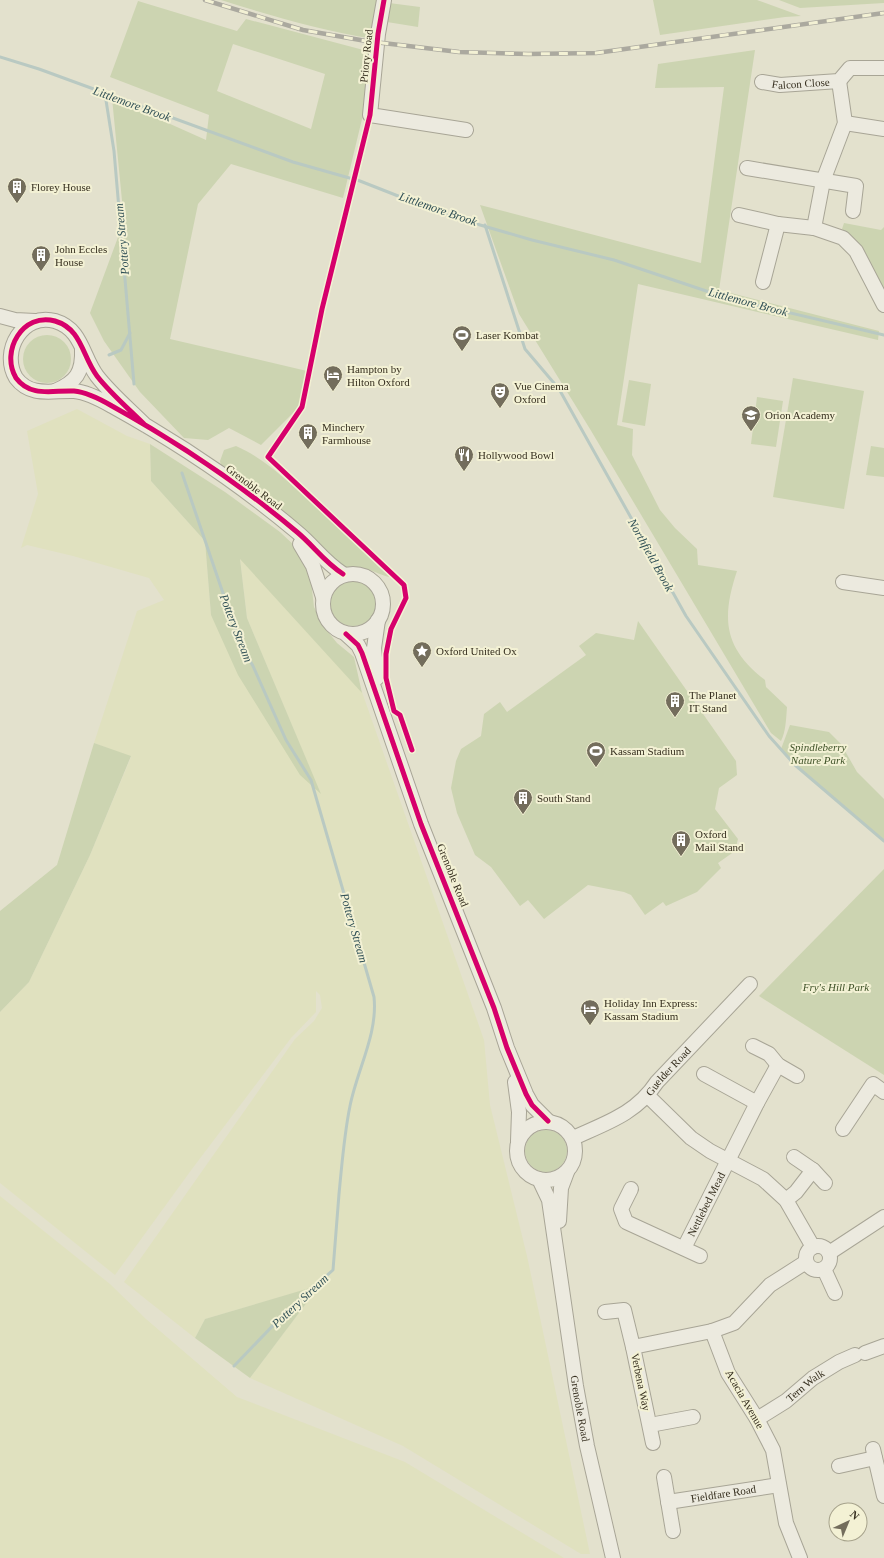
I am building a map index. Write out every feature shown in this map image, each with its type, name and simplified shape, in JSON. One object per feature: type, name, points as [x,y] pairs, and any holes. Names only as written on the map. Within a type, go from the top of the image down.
[{"type":"street","name":"Priory Road","points":[[384,0],[378,34],[370,115],[466,130]]},
{"type":"street","name":"Falcon Close","points":[[762,82],[780,85],[839,81],[850,68],[884,68]]},
{"type":"street","name":"Falcon Close","points":[[814,228],[823,181],[845,123],[839,81]]},
{"type":"street","points":[[845,123],[884,129]]},
{"type":"street","points":[[747,168],[856,186],[853,211]]},
{"type":"street","points":[[739,215],[778,224],[814,228],[843,238],[856,251],[884,305]]},
{"type":"street","points":[[763,282],[778,224]]},
{"type":"street","points":[[0,316],[15,320],[36,321],[48,319],[64,324],[74,332],[82,349],[82,362],[77,376],[69,385],[53,392],[40,393],[29,389],[16,378],[10,365],[0,351]]},
{"type":"street","points":[[10,365],[9,352],[13,340],[20,330],[36,321]]},
{"type":"street","name":"Grenoble Road","points":[[82,349],[96,376],[145,425]]},
{"type":"street","name":"Grenoble Road","points":[[53,392],[75,391],[97,397],[145,425],[233,482],[299,533],[329,566],[343,574]]},
{"type":"street","name":"Grenoble Road","points":[[280,519],[305,552],[313,566],[323,597]]},
{"type":"street","points":[[343,574],[362,575],[377,586],[382,593],[384,606],[378,620],[363,633],[346,634],[330,623],[324,612],[323,597],[328,585],[343,574]]},
{"type":"street","points":[[843,582],[884,588]]},
{"type":"street","name":"Grenoble Road","points":[[378,620],[374,648],[380,699]]},
{"type":"street","name":"Grenoble Road","points":[[346,634],[358,645],[362,653],[380,699],[421,824],[494,1008],[507,1048],[526,1094],[532,1105],[548,1121]]},
{"type":"street","name":"Guelder Road","points":[[573,1138],[625,1114],[648,1096],[657,1082],[750,984]]},
{"type":"street","points":[[754,1046],[769,1054],[778,1065],[797,1076]]},
{"type":"street","name":"Grenoble Road","points":[[507,1048],[518,1096],[518,1141]]},
{"type":"street","name":"Nettlebed Mead","points":[[684,1248],[757,1103],[778,1065]]},
{"type":"street","points":[[704,1074],[757,1103]]},
{"type":"street","points":[[843,1129],[872,1084],[884,1092]]},
{"type":"street","points":[[648,1096],[691,1138],[710,1151],[763,1179],[786,1200],[813,1247]]},
{"type":"street","points":[[548,1121],[561,1125],[573,1138],[575,1144],[574,1157],[567,1172],[556,1179],[545,1181],[530,1176],[520,1165],[517,1154],[518,1141],[529,1127],[538,1122],[548,1121]]},
{"type":"street","points":[[794,1157],[813,1170],[825,1183]]},
{"type":"street","points":[[786,1200],[796,1192],[813,1170]]},
{"type":"street","name":"Grenoble Road","points":[[558,1257],[561,1188],[567,1172]]},
{"type":"street","name":"Grenoble Road","points":[[539,1179],[549,1200],[576,1386],[587,1446],[613,1558]]},
{"type":"street","name":"Nettlebed Mead","points":[[631,1189],[621,1209],[626,1222],[700,1256]]},
{"type":"street","points":[[829,1253],[884,1216]]},
{"type":"street","points":[[813,1247],[823,1247],[829,1253],[830,1262],[824,1269],[812,1269],[806,1262],[806,1254],[813,1247]]},
{"type":"street","points":[[712,1331],[734,1323],[770,1285],[806,1262]]},
{"type":"street","points":[[824,1269],[835,1293]]},
{"type":"street","points":[[605,1312],[624,1310],[633,1347]]},
{"type":"street","name":"Verbena Way","points":[[653,1443],[633,1347],[712,1331]]},
{"type":"street","name":"Acacia Avenue","points":[[712,1331],[728,1373],[757,1419],[773,1450],[786,1523],[800,1558]]},
{"type":"street","name":"Tern Walk","points":[[757,1419],[786,1401],[813,1378],[839,1362],[884,1346]]},
{"type":"street","name":"Verbena Way","points":[[650,1425],[693,1417]]},
{"type":"street","points":[[839,1466],[874,1453],[884,1496]]},
{"type":"street","points":[[664,1477],[673,1531]]},
{"type":"street","name":"Fieldfare Road","points":[[668,1502],[779,1485]]},
{"type":"green space","points":[[221,0],[380,0],[376,2],[375,11],[378,13],[373,39],[296,22]]},
{"type":"green space","points":[[653,0],[757,0],[801,16],[660,35]]},
{"type":"green space","points":[[779,0],[884,0],[884,3],[800,8]]},
{"type":"green space","points":[[138,1],[237,31],[246,19],[371,52],[363,115],[343,198],[231,164],[198,204],[170,339],[307,371],[300,406],[261,445],[229,428],[208,440],[184,438],[140,392],[104,341],[90,313],[124,221],[112,98],[206,140],[209,115],[110,77]],"holes":[[[233,44],[325,74],[311,129],[217,91]]]},
{"type":"green space","points":[[389,3],[420,7],[418,27],[387,22]]},
{"type":"green space","points":[[755,50],[719,290],[879,331],[878,340],[638,284],[617,425],[633,429],[632,455],[660,510],[675,528],[697,549],[698,565],[737,571],[729,604],[728,618],[730,632],[734,644],[741,656],[751,668],[765,680],[766,687],[787,707],[785,729],[781,741],[771,733],[590,429],[519,314],[480,205],[701,263],[724,87],[655,88],[658,64]]},
{"type":"green space","points":[[844,223],[881,230],[884,227],[884,294],[865,252],[856,240],[842,229]]},
{"type":"green space","points":[[42,335],[52,335],[64,342],[71,354],[71,364],[64,376],[52,383],[42,383],[34,379],[27,372],[23,364],[23,354],[27,346],[34,339]]},
{"type":"green space","points":[[793,378],[864,391],[844,509],[773,497]]},
{"type":"green space","points":[[629,380],[651,384],[645,426],[622,422]]},
{"type":"green space","points":[[757,397],[783,401],[776,447],[751,444]]},
{"type":"green space","points":[[77,409],[127,436],[150,444],[151,481],[205,541],[211,615],[320,793],[247,618],[240,558],[362,692],[484,1040],[490,1105],[527,1256],[590,1554],[581,1554],[403,1446],[250,1378],[319,1286],[205,1319],[195,1338],[124,1282],[295,1039],[314,1021],[322,1008],[320,995],[316,991],[316,1012],[291,1038],[192,1169],[115,1275],[0,1183],[0,1012],[29,982],[90,855],[131,757],[94,743],[137,611],[164,600],[149,578],[73,556],[27,545],[21,548],[38,494],[27,431]]},
{"type":"green space","points":[[150,444],[225,492],[280,532],[296,547],[310,572],[314,607],[325,628],[337,643],[354,657],[362,693],[240,559],[247,618],[321,794],[300,775],[238,675],[211,615],[205,541],[151,481]]},
{"type":"green space","points":[[236,446],[265,463],[308,499],[390,577],[366,569],[342,567],[277,506],[221,466],[220,461],[224,450]]},
{"type":"green space","points":[[871,446],[884,448],[884,477],[866,475]]},
{"type":"green space","points":[[353,580],[366,584],[372,590],[376,603],[372,616],[366,622],[353,626],[340,622],[334,616],[330,603],[334,590],[340,584]]},
{"type":"green space","name":"Kassam Stadium","points":[[638,621],[736,761],[737,775],[719,788],[715,809],[738,839],[735,851],[718,863],[721,868],[697,892],[666,906],[663,902],[645,915],[631,895],[624,892],[588,885],[544,919],[528,900],[520,906],[491,867],[475,855],[457,813],[451,788],[456,761],[461,749],[481,736],[484,714],[500,702],[507,712],[586,655],[579,646],[596,633],[634,640]]},
{"type":"green space","name":"Spindleberry Nature Park","points":[[790,725],[829,732],[841,744],[857,772],[884,799],[884,841],[795,765],[781,749]]},
{"type":"green space","points":[[94,743],[131,756],[90,855],[29,982],[0,1012],[0,911],[57,865]]},
{"type":"green space","name":"Fry's Hill Park","points":[[884,869],[884,1075],[759,996]]},
{"type":"green space","points":[[546,1130],[561,1136],[567,1151],[561,1166],[546,1172],[531,1166],[525,1151],[531,1136]]},
{"type":"green space","points":[[0,1196],[110,1284],[146,1319],[237,1397],[405,1462],[564,1558],[0,1558]]},
{"type":"green space","points":[[320,1285],[250,1378],[195,1338],[205,1319]]},
{"type":"waterway","name":"Littlemore Brook","points":[[0,57],[39,69],[293,162],[360,181],[449,216],[532,240],[614,260],[727,298],[884,335]]},
{"type":"waterway","name":"Pottery Stream","points":[[105,94],[114,151],[134,384]]},
{"type":"waterway","name":"Northfield Brook","points":[[485,225],[525,349],[559,389],[686,616],[769,736],[795,765],[884,841]]},
{"type":"waterway","points":[[109,355],[121,350],[130,333]]},
{"type":"waterway","name":"Pottery Stream","points":[[182,473],[240,643],[253,666],[286,740],[311,780],[374,997],[373,1025],[353,1092],[346,1128],[333,1270],[286,1312],[234,1366]]},
{"type":"railway","points":[[205,0],[303,30],[366,41],[459,52],[528,54],[596,53],[884,13]]},
{"type":"cycle path","points":[[384,0],[378,34],[370,115],[322,309],[302,407],[268,457],[404,585],[406,598],[391,629],[386,654],[386,678],[394,711],[400,715],[412,750]]},
{"type":"cycle path","points":[[145,425],[102,383],[71,330],[55,321],[43,320],[33,322],[24,328],[13,346],[11,356],[12,367],[16,378],[22,384],[35,391],[74,391],[93,396],[160,434],[208,464],[253,497],[297,532],[330,564],[343,574]]},
{"type":"cycle path","points":[[346,634],[358,645],[362,653],[421,824],[494,1008],[507,1048],[526,1094],[532,1105],[548,1121]]},
{"type":"place","name":"Florey House","points":[[17,204]]},
{"type":"place","name":"John Eccles House","points":[[41,272]]},
{"type":"place","name":"Laser Kombat","points":[[462,352]]},
{"type":"place","name":"Hampton by Hilton Oxford","points":[[333,392]]},
{"type":"place","name":"Vue Cinema Oxford","points":[[500,409]]},
{"type":"place","name":"Orion Academy","points":[[751,432]]},
{"type":"place","name":"Minchery Farmhouse","points":[[308,450]]},
{"type":"place","name":"Hollywood Bowl","points":[[464,472]]},
{"type":"place","name":"Oxford United Ox","points":[[422,668]]},
{"type":"place","name":"The Planet IT Stand","points":[[675,718]]},
{"type":"place","name":"Kassam Stadium","points":[[596,768]]},
{"type":"place","name":"South Stand","points":[[523,815]]},
{"type":"place","name":"Oxford Mail Stand","points":[[681,857]]},
{"type":"place","name":"Holiday Inn Express: Kassam Stadium","points":[[590,1026]]}]
